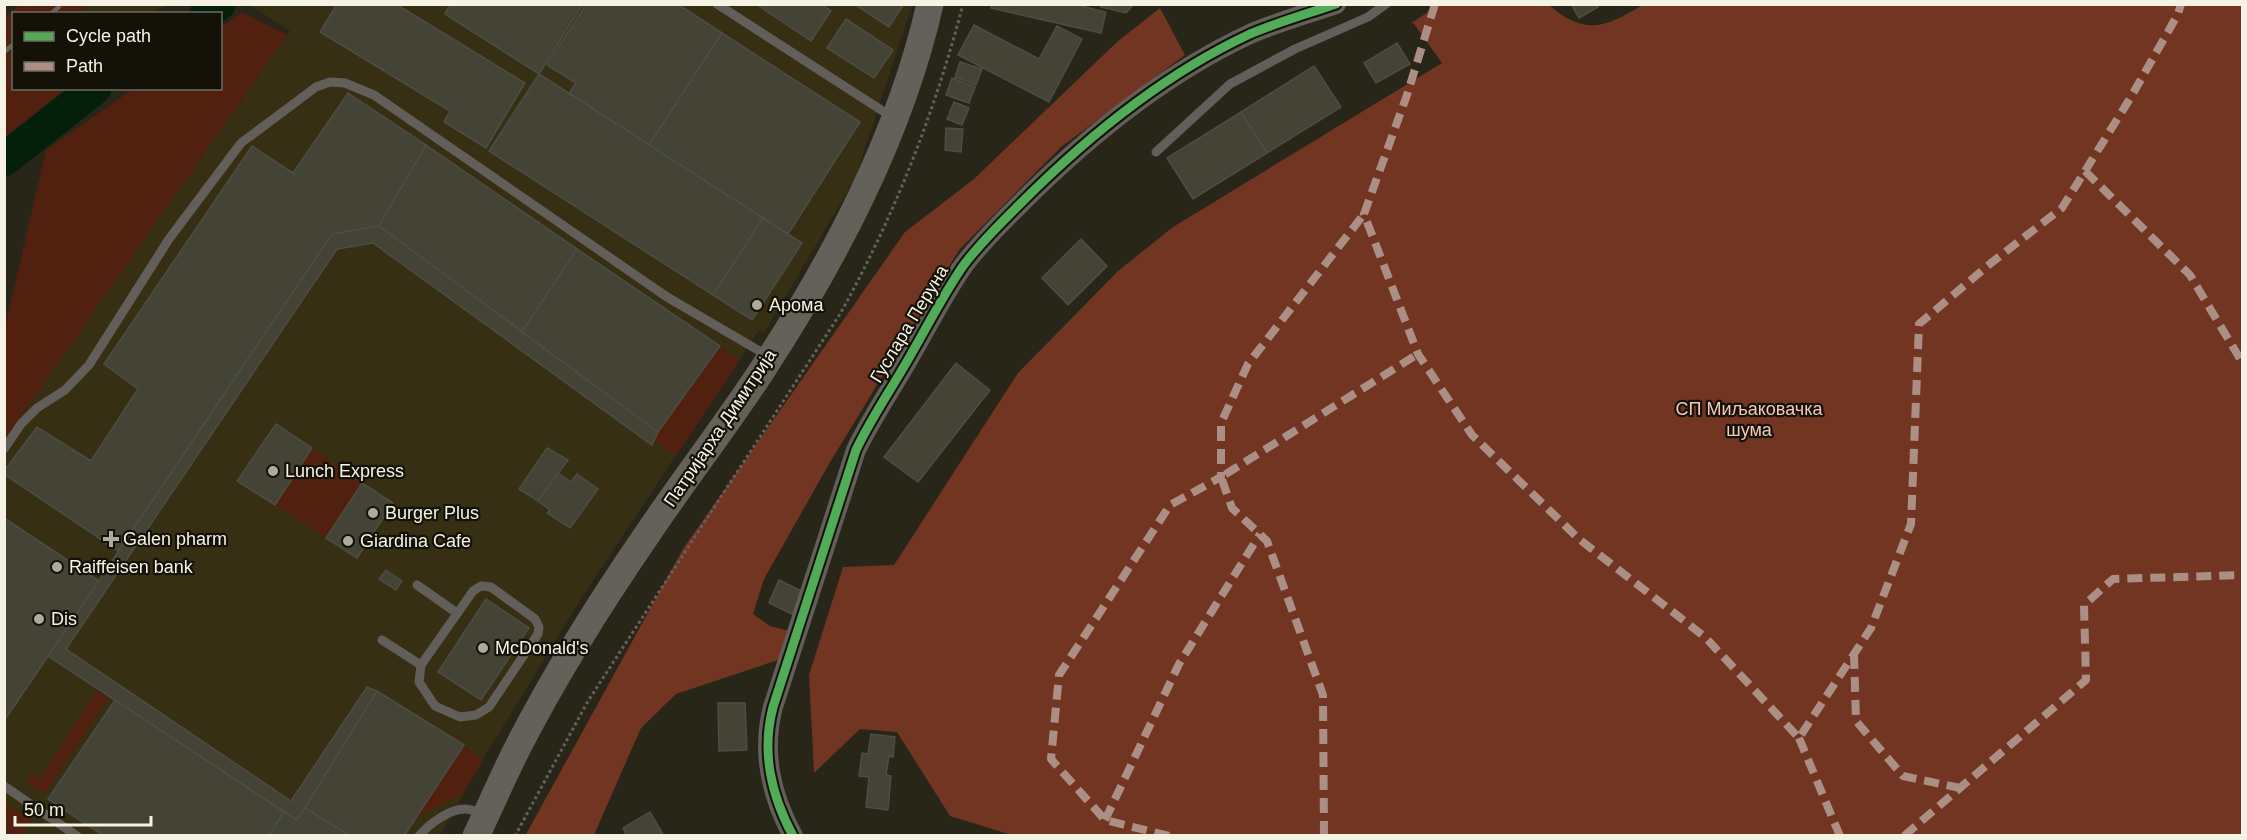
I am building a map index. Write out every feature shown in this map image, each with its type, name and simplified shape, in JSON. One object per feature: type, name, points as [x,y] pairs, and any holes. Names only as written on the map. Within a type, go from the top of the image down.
[{"type":"main road","name":"Патријарха Димитрија","points":[[481,825],[518,746],[574,647],[646,536],[770,357],[815,284],[862,196],[894,119],[910,75],[930,4]]},
{"type":"street","name":"Гуслара Перуна","points":[[793,836],[776,801],[769,771],[768,732],[773,707],[856,450],[870,420],[900,375],[964,265],[1057,167],[1086,141],[1148,95],[1223,48],[1284,21],[1336,4]]},
{"type":"lane","points":[[717,4],[894,119]]},
{"type":"lane","points":[[1156,152],[1230,84],[1294,49],[1368,17],[1386,4]]},
{"type":"lane","points":[[4,448],[21,424],[37,408],[65,390],[89,365],[169,239],[241,143],[316,87],[330,82],[345,82],[374,95],[668,297],[770,357]]},
{"type":"lane","points":[[417,585],[457,613]]},
{"type":"lane","points":[[481,586],[490,587],[535,619],[538,627],[538,634],[489,707],[476,715],[460,717],[435,706],[419,682],[421,665],[473,591],[481,586]]},
{"type":"lane","points":[[382,640],[421,665]]},
{"type":"lane","points":[[5,787],[77,836]]},
{"type":"lane","points":[[418,836],[431,824],[458,809],[468,809],[481,825]]},
{"type":"path","points":[[515,836],[588,701],[834,323],[867,265],[906,176],[952,50],[963,4]]},
{"type":"shaded area","points":[[21,4],[89,5],[78,12],[12,12],[12,90],[64,90],[5,137],[5,17]]},
{"type":"shaded area","points":[[89,5],[167,5],[154,12],[79,12]]},
{"type":"shaded area","points":[[250,5],[912,5],[855,179],[764,333],[759,330],[586,591],[488,751],[440,835],[5,836],[5,439],[290,31]]},
{"type":"shaded area","points":[[242,12],[287,35],[5,439],[5,327],[46,150],[132,90],[222,90],[222,26]]},
{"type":"shaded area","points":[[720,346],[740,360],[676,456],[653,440]]},
{"type":"shaded area","points":[[312,448],[362,483],[326,538],[275,505]]},
{"type":"shaded area","points":[[97,690],[109,698],[45,793],[30,785],[28,779],[30,772],[40,779]]},
{"type":"shaded area","points":[[464,745],[483,760],[463,793],[416,818]]},
{"type":"shaded area","points":[[5,803],[32,820],[23,832],[29,835],[5,835]]},
{"type":"green space","name":"СП Миљаковачка шума","points":[[1644,4],[2242,5],[2242,835],[1015,836],[950,816],[897,732],[860,729],[814,773],[809,675],[843,567],[894,565],[1018,373],[1118,271],[1173,227],[1442,63],[1411,23],[1439,5],[1549,5],[1574,21],[1585,25],[1595,25],[1618,19]]},
{"type":"green space","points":[[1160,8],[1185,55],[1061,147],[959,250],[829,464],[764,579],[753,614],[770,626],[789,631],[781,659],[676,694],[641,728],[594,835],[525,836],[683,549],[905,232],[974,179],[1117,42]]},
{"type":"building","points":[[337,4],[396,4],[525,83],[486,148],[444,122],[450,111],[320,32]]},
{"type":"building","points":[[450,4],[583,4],[539,74],[445,14]]},
{"type":"building","points":[[586,4],[678,4],[722,33],[649,145],[569,93],[576,83],[547,65]]},
{"type":"building","points":[[756,4],[821,4],[831,11],[811,41]]},
{"type":"building","points":[[854,4],[904,4],[889,27]]},
{"type":"building","points":[[992,4],[1073,4],[1106,12],[1101,33],[991,8]]},
{"type":"building","points":[[1103,4],[1134,4],[1126,13],[1101,7]]},
{"type":"building","points":[[1571,4],[1596,4],[1598,7],[1579,18]]},
{"type":"building","points":[[846,19],[893,50],[874,78],[827,48]]},
{"type":"building","points":[[974,25],[1039,59],[1057,26],[1082,39],[1049,102],[958,55]]},
{"type":"building","points":[[722,33],[860,122],[788,234],[649,145]]},
{"type":"building","points":[[1397,43],[1410,64],[1376,83],[1364,63]]},
{"type":"building","points":[[960,62],[982,69],[976,85],[955,77]]},
{"type":"building","points":[[1314,66],[1341,107],[1267,153],[1241,112]]},
{"type":"building","points":[[539,74],[763,218],[713,295],[489,151]]},
{"type":"building","points":[[952,78],[975,87],[969,103],[946,95]]},
{"type":"building","points":[[348,93],[426,145],[379,226],[332,234],[118,551],[4,474],[37,427],[91,461],[138,389],[104,364],[252,146],[293,173]]},
{"type":"building","points":[[954,102],[969,108],[962,125],[947,119]]},
{"type":"building","points":[[1241,112],[1267,153],[1193,199],[1167,158]]},
{"type":"building","points":[[946,128],[963,129],[961,152],[945,150]]},
{"type":"building","points":[[426,145],[577,249],[522,332],[379,226]]},
{"type":"building","points":[[763,218],[802,243],[752,320],[713,295]]},
{"type":"building","points":[[379,226],[658,432],[652,445],[373,243],[337,249],[66,649],[291,801],[367,687],[377,691],[297,820],[48,656],[332,234]]},
{"type":"building","points":[[1081,239],[1107,266],[1068,305],[1042,278]]},
{"type":"building","points":[[577,249],[720,346],[658,432],[522,332]]},
{"type":"building","points":[[956,363],[990,390],[918,482],[884,457]]},
{"type":"building","points":[[276,424],[312,448],[275,505],[237,481]]},
{"type":"building","points":[[547,448],[568,460],[538,501],[519,489]]},
{"type":"building","points":[[558,473],[571,482],[577,474],[598,489],[570,528],[547,513],[550,510],[538,501]]},
{"type":"building","points":[[362,483],[393,503],[357,558],[326,538]]},
{"type":"building","name":"Dis","points":[[4,518],[99,581],[4,721]]},
{"type":"building","points":[[386,570],[402,581],[396,590],[379,579]]},
{"type":"building","points":[[779,580],[802,591],[792,614],[769,603]]},
{"type":"building","points":[[486,599],[529,628],[481,700],[438,672]]},
{"type":"building","points":[[377,691],[464,745],[404,836],[350,836],[305,808]]},
{"type":"building","points":[[115,700],[284,812],[269,836],[104,836],[48,799]]},
{"type":"building","points":[[718,703],[745,703],[747,750],[719,751]]},
{"type":"building","points":[[871,734],[895,737],[893,757],[889,756],[886,775],[891,776],[888,810],[866,807],[869,777],[859,776],[862,753],[868,754]]},
{"type":"building","points":[[305,808],[350,836],[269,836],[284,812],[297,820]]},
{"type":"building","points":[[650,812],[664,836],[627,836],[623,828]]},
{"type":"waterway","points":[[209,12],[219,4]]},
{"type":"waterway","points":[[4,160],[92,90]]},
{"type":"railway","points":[[53,12],[62,4]]},
{"type":"railway","points":[[4,52],[12,46]]},
{"type":"marked path","points":[[1435,4],[1407,95],[1364,214],[1418,354],[1472,435],[1579,539],[1705,637],[1799,738],[1871,628],[1911,524],[1919,324],[1991,263],[2062,208],[2131,97],[2178,14],[2181,4]]},
{"type":"marked path","points":[[2085,171],[2190,275],[2242,362]]},
{"type":"marked path","points":[[1169,836],[1105,820],[1051,759],[1059,675],[1170,505],[1221,477],[1221,423],[1248,364],[1364,214]]},
{"type":"marked path","points":[[1324,836],[1323,695],[1267,541],[1232,508],[1221,477],[1418,354]]},
{"type":"marked path","points":[[1105,820],[1179,664],[1260,534]]},
{"type":"marked path","points":[[1904,836],[2086,680],[2084,605],[2113,579],[2242,575]]},
{"type":"marked path","points":[[1854,654],[1856,721],[1903,776],[1960,788]]},
{"type":"marked path","points":[[1799,738],[1840,836]]},
{"type":"cycle path","points":[[793,836],[779,805],[770,773],[768,741],[773,707],[856,450],[954,279],[984,241],[1047,178],[1100,131],[1157,87],[1218,50],[1250,34],[1336,4]]},
{"type":"place","name":"Арома","points":[[757,305]]},
{"type":"place","name":"Lunch Express","points":[[273,471]]},
{"type":"place","name":"Burger Plus","points":[[373,513]]},
{"type":"place","name":"Galen pharm","points":[[111,539]]},
{"type":"place","name":"Giardina Cafe","points":[[348,541]]},
{"type":"place","name":"Raiffeisen bank","points":[[57,567]]},
{"type":"place","name":"Dis","points":[[39,619]]},
{"type":"place","name":"McDonald's","points":[[483,648]]}]
